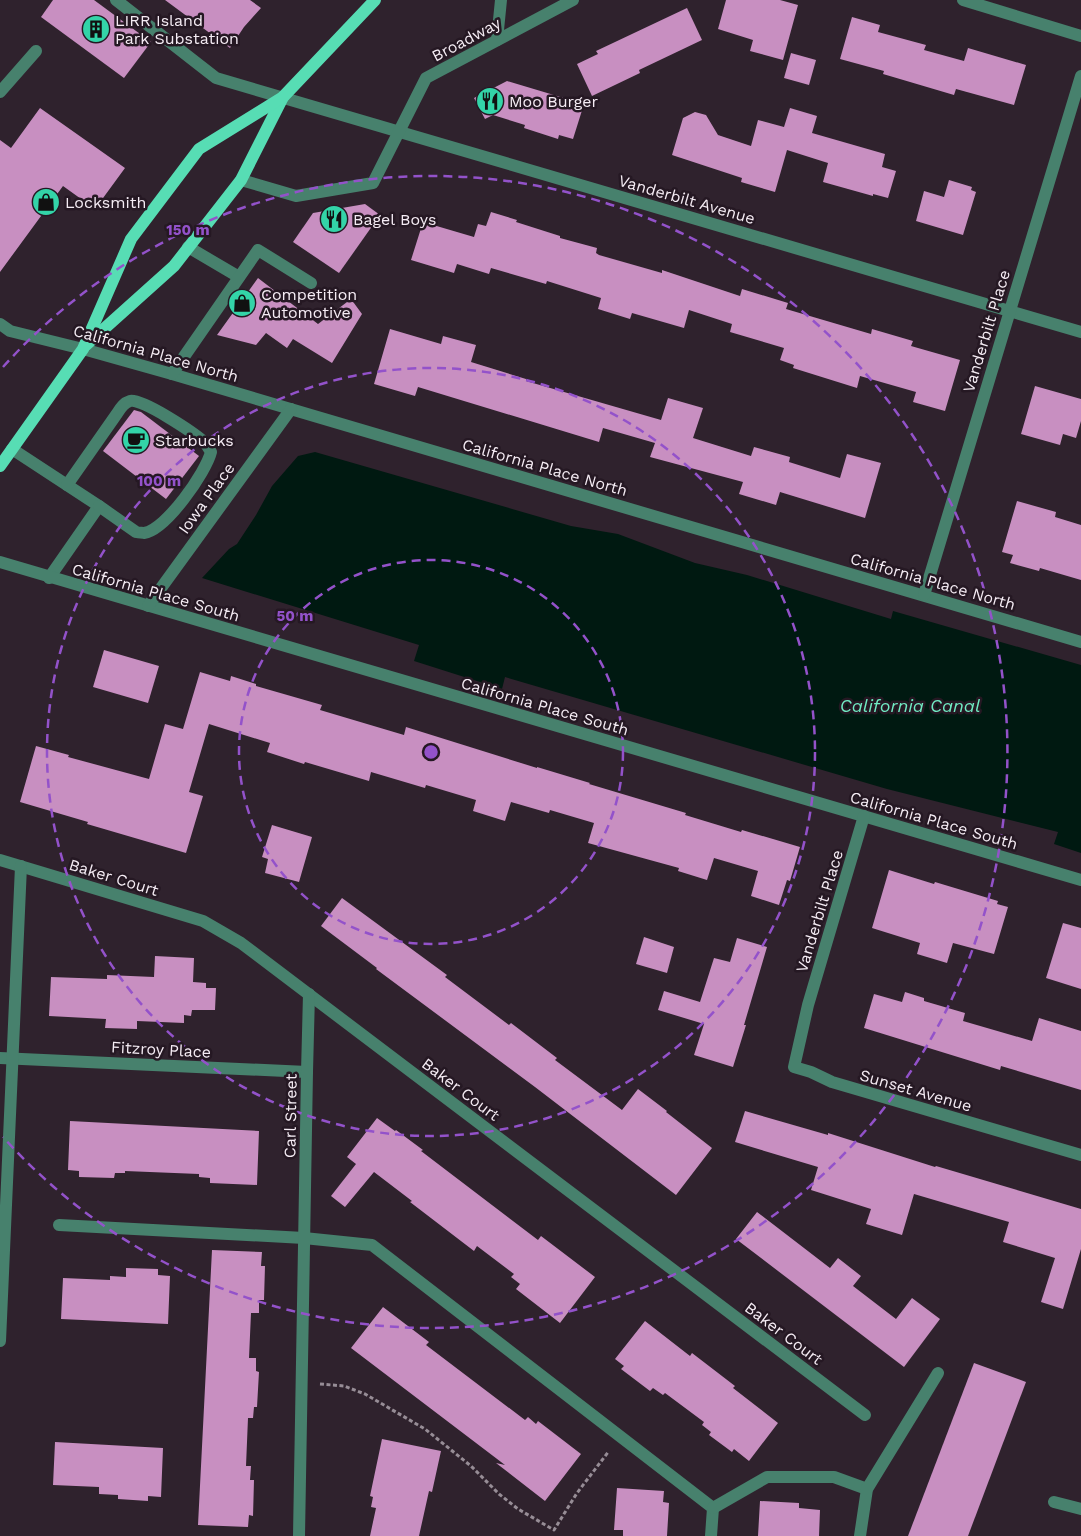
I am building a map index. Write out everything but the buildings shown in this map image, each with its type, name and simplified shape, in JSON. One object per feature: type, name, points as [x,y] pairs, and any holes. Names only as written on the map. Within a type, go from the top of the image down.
[{"type":"main road","points":[[0,466],[82,349],[131,239],[199,149],[283,97],[375,0]]},
{"type":"main road","points":[[82,349],[174,266],[241,180],[283,97]]},
{"type":"street","name":"Vanderbilt Avenue","points":[[116,0],[216,78],[1081,332]]},
{"type":"street","points":[[497,40],[501,0]]},
{"type":"street","name":"Broadway","points":[[241,180],[296,196],[373,183],[426,78],[574,0]]},
{"type":"street","points":[[964,0],[1081,36]]},
{"type":"street","points":[[0,92],[36,51]]},
{"type":"street","name":"Vanderbilt Place","points":[[924,595],[1081,76]]},
{"type":"street","points":[[188,247],[239,278]]},
{"type":"street","points":[[172,374],[258,250],[311,283]]},
{"type":"street","name":"California Place North","points":[[0,324],[10,331],[172,374],[1081,642]]},
{"type":"street","points":[[12,449],[136,532],[143,533],[150,530],[176,510],[208,462],[211,452],[206,443],[160,412],[143,403],[132,400],[124,404],[116,414],[67,485]]},
{"type":"street","name":"Iowa Place","points":[[148,606],[291,409]]},
{"type":"street","points":[[49,578],[99,506]]},
{"type":"street","name":"California Place South","points":[[0,562],[49,578],[1081,880]]},
{"type":"street","name":"Vanderbilt Place","points":[[806,1015],[864,816]]},
{"type":"street","name":"Baker Court","points":[[0,860],[203,921],[241,943],[865,1415]]},
{"type":"street","points":[[0,1342],[14,1059],[21,866]]},
{"type":"street","name":"Carl Street","points":[[299,1536],[306,1072],[309,994]]},
{"type":"street","name":"Sunset Avenue","points":[[806,1015],[794,1067],[811,1072],[832,1082],[1081,1155]]},
{"type":"street","name":"Fitzroy Place","points":[[0,1058],[306,1072]]},
{"type":"street","points":[[59,1225],[304,1238],[372,1245],[713,1508]]},
{"type":"street","points":[[860,1536],[867,1489],[938,1373]]},
{"type":"street","points":[[713,1508],[767,1477],[834,1477],[867,1489]]},
{"type":"street","points":[[1054,1502],[1081,1509]]},
{"type":"street","points":[[711,1536],[713,1508]]},
{"type":"path","points":[[302,1382],[344,1386],[365,1394],[418,1425],[470,1466],[498,1494],[518,1509],[554,1530],[577,1493],[620,1436]]},
{"type":"water","name":"California Canal","points":[[315,452],[571,526],[618,534],[695,563],[747,575],[891,619],[893,611],[1081,665],[1081,853],[1054,844],[1058,832],[887,789],[505,677],[502,689],[414,661],[419,645],[202,578],[229,549],[237,544],[272,486],[298,456]]},
{"type":"place","name":"LIRR Island Park Substation","points":[[96,29]]},
{"type":"place","name":"Moo Burger","points":[[490,101]]},
{"type":"place","name":"Locksmith","points":[[46,202]]},
{"type":"place","name":"Bagel Boys","points":[[334,219]]},
{"type":"place","name":"Competition Automotive","points":[[242,303]]},
{"type":"place","name":"Starbucks","points":[[136,440]]}]
